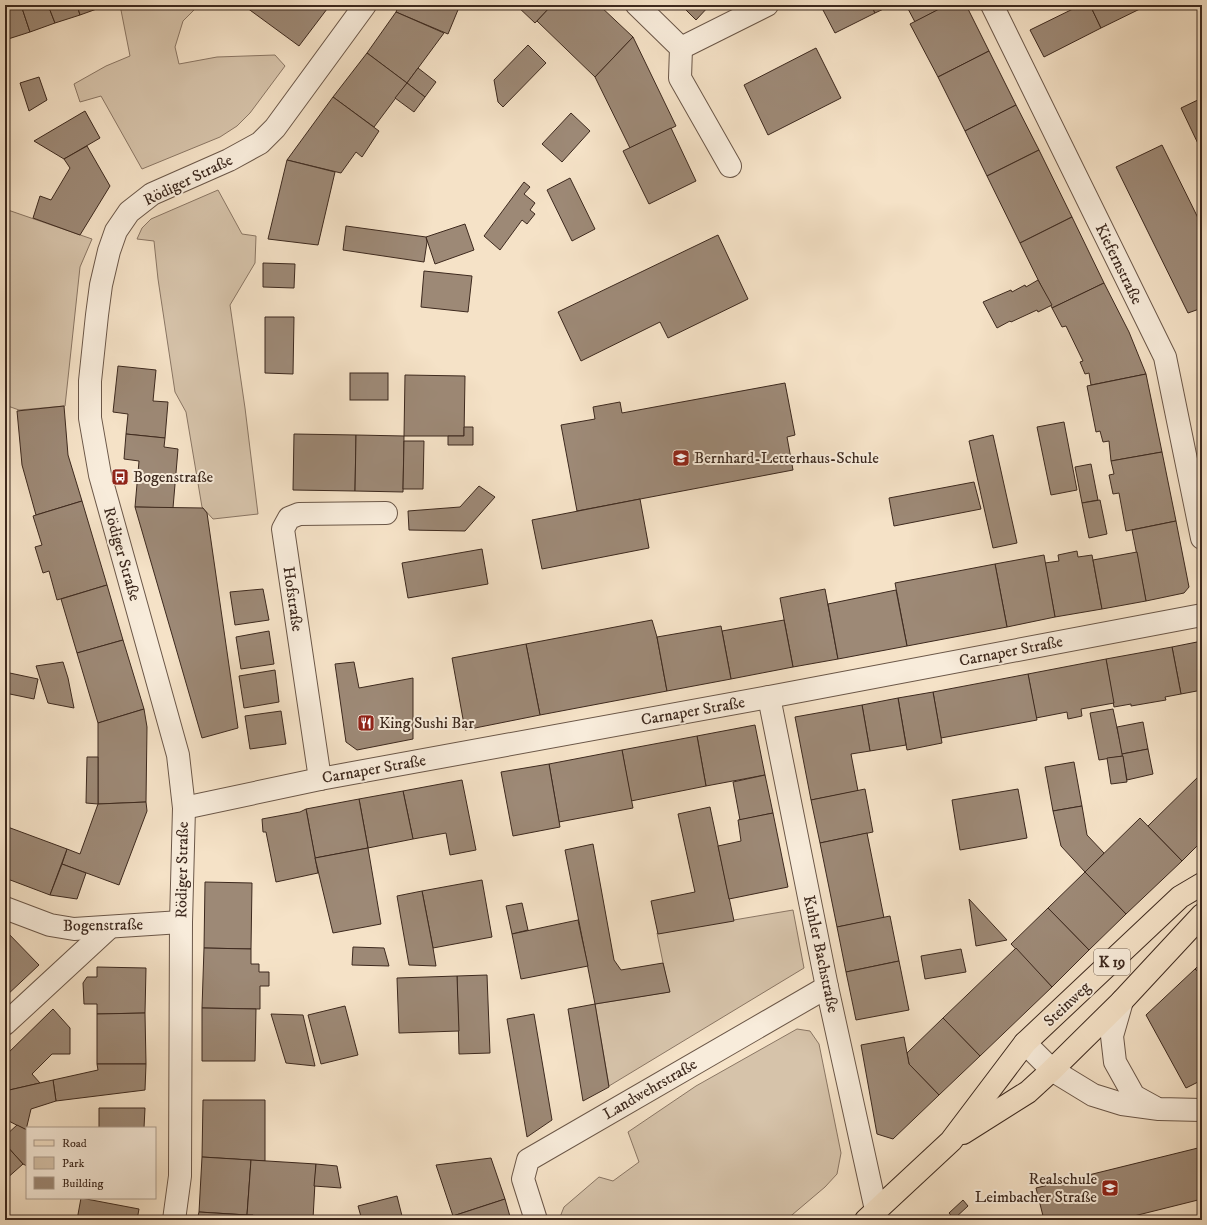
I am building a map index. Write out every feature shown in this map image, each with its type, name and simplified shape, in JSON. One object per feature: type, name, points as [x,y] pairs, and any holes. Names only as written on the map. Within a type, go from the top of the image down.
[{"type":"main road","name":"Steinweg","points":[[871,1215],[951,1141],[1025,1043],[1180,897],[1202,884]]},
{"type":"main road","name":"Steinweg","points":[[951,1141],[1028,1092],[1122,1001],[1202,916]]},
{"type":"street","name":"Rödiger Straße","points":[[174,1220],[180,1176],[181,922],[184,808],[178,756],[100,475],[90,418],[90,381],[101,285],[109,251],[116,231],[129,212],[152,194],[229,160],[260,143],[279,122],[365,5]]},
{"type":"street","points":[[636,5],[681,48],[680,78],[730,166]]},
{"type":"street","points":[[681,48],[767,5]]},
{"type":"street","name":"Kiefernstraße","points":[[992,5],[1165,357],[1202,538]]},
{"type":"street","name":"Hofstraße","points":[[320,779],[283,529],[289,518],[298,514],[386,513]]},
{"type":"street","name":"Carnaper Straße","points":[[184,808],[320,779],[769,697],[1202,615]]},
{"type":"street","name":"Kuhler Bachstraße","points":[[769,697],[871,1215]]},
{"type":"street","name":"Bogenstraße","points":[[5,908],[50,925],[74,929],[181,922]]},
{"type":"street","points":[[5,1024],[110,927]]},
{"type":"street","name":"Landwehrstraße","points":[[536,1220],[523,1179],[528,1160],[827,987]]},
{"type":"street","points":[[1122,1001],[1112,1036],[1115,1062],[1134,1096],[1159,1109]]},
{"type":"street","points":[[1025,1043],[1052,1070],[1093,1095],[1122,1104],[1159,1109],[1202,1110]]},
{"type":"green space","points":[[120,5],[199,5],[183,21],[175,47],[179,64],[217,57],[275,55],[285,66],[250,113],[237,126],[220,137],[142,169],[101,96],[80,102],[74,84],[106,66],[130,56]]},
{"type":"green space","points":[[218,190],[242,234],[256,236],[255,263],[230,305],[258,514],[213,519],[202,507],[186,412],[175,392],[158,279],[154,241],[137,239],[142,228],[151,219]]},
{"type":"green space","points":[[5,209],[92,239],[80,267],[65,406],[19,410],[5,405]]},
{"type":"green space","points":[[793,910],[804,968],[609,1086],[595,1004],[669,992],[657,933]]},
{"type":"green space","points":[[797,1029],[810,1031],[819,1044],[841,1153],[837,1174],[825,1187],[786,1220],[561,1220],[560,1217],[564,1207],[599,1177],[613,1181],[639,1162],[628,1132],[696,1086]]},
{"type":"building","points":[[5,5],[21,5],[30,32],[5,40]]},
{"type":"building","points":[[21,5],[48,5],[55,23],[30,32]]},
{"type":"building","points":[[48,5],[77,5],[80,15],[55,23]]},
{"type":"building","points":[[77,5],[105,5],[105,6],[80,15]]},
{"type":"building","points":[[243,5],[321,5],[327,9],[299,46]]},
{"type":"building","points":[[399,5],[460,5],[448,34],[396,12]]},
{"type":"building","points":[[516,5],[552,5],[535,23]]},
{"type":"building","points":[[552,5],[599,5],[633,37],[595,77],[537,21]]},
{"type":"building","points":[[681,5],[710,5],[696,20]]},
{"type":"building","points":[[834,5],[871,5],[875,13],[835,33],[823,10]]},
{"type":"building","points":[[871,5],[892,5],[875,13]]},
{"type":"building","points":[[906,5],[947,5],[915,22]]},
{"type":"building","points":[[947,5],[966,5],[989,51],[938,77],[910,24]]},
{"type":"building","points":[[1081,5],[1090,5],[1101,28],[1044,57],[1030,30]]},
{"type":"building","points":[[1090,5],[1148,5],[1101,28]]},
{"type":"building","points":[[396,12],[444,33],[407,83],[367,53]]},
{"type":"building","points":[[633,37],[676,126],[630,148],[595,77]]},
{"type":"building","points":[[528,45],[546,63],[503,107],[498,102],[494,80]]},
{"type":"building","points":[[816,48],[841,98],[768,135],[744,85]]},
{"type":"building","points":[[989,51],[1016,105],[965,131],[938,77]]},
{"type":"building","points":[[367,53],[407,83],[374,127],[333,97]]},
{"type":"building","points":[[418,68],[436,82],[425,97],[407,83]]},
{"type":"building","points":[[39,77],[47,100],[29,111],[20,83]]},
{"type":"building","points":[[407,83],[425,97],[414,112],[395,98]]},
{"type":"building","points":[[333,97],[379,131],[362,157],[356,152],[341,173],[287,160]]},
{"type":"building","points":[[1202,98],[1202,152],[1181,108]]},
{"type":"building","points":[[1016,105],[1039,150],[987,176],[965,131]]},
{"type":"building","points":[[85,111],[100,138],[64,159],[34,141]]},
{"type":"building","points":[[571,113],[590,131],[562,162],[542,144]]},
{"type":"building","points":[[671,128],[696,181],[649,204],[623,151]]},
{"type":"building","points":[[1162,145],[1202,226],[1202,308],[1188,313],[1116,167]]},
{"type":"building","points":[[87,146],[110,186],[80,235],[33,218],[40,196],[51,200],[70,168],[64,159]]},
{"type":"building","points":[[1039,150],[1072,217],[1020,243],[987,176]]},
{"type":"building","points":[[287,160],[335,172],[318,245],[268,239]]},
{"type":"building","points":[[570,178],[595,229],[572,241],[547,190]]},
{"type":"building","points":[[524,182],[530,187],[524,194],[535,203],[530,210],[535,214],[527,224],[522,220],[500,250],[484,236]]},
{"type":"building","points":[[1072,217],[1104,283],[1052,308],[1020,243]]},
{"type":"building","points":[[465,224],[474,250],[435,264],[426,237]]},
{"type":"building","points":[[346,226],[426,237],[427,242],[424,262],[343,250]]},
{"type":"building","points":[[718,235],[748,299],[668,338],[660,322],[581,361],[558,312]]},
{"type":"building","points":[[263,263],[295,264],[294,288],[263,287]]},
{"type":"building","points":[[424,271],[472,276],[468,312],[421,307]]},
{"type":"building","points":[[1038,280],[1052,305],[1038,312],[1037,310],[1011,322],[1010,321],[997,328],[983,302],[1011,290],[1012,292],[1025,285],[1026,287]]},
{"type":"building","points":[[1104,283],[1129,332],[1146,374],[1091,385],[1089,373],[1085,374],[1080,362],[1083,361],[1066,326],[1062,327],[1052,308]]},
{"type":"building","points":[[265,317],[294,317],[293,374],[265,373]]},
{"type":"building","points":[[118,366],[156,370],[153,401],[168,402],[165,438],[126,434],[128,414],[113,412]]},
{"type":"building","points":[[350,373],[388,373],[388,400],[350,400]]},
{"type":"building","points":[[1146,374],[1162,452],[1111,461],[1109,441],[1103,442],[1100,431],[1096,432],[1087,386]]},
{"type":"building","points":[[405,375],[465,376],[464,436],[404,436]]},
{"type":"building","points":[[785,383],[795,435],[787,437],[793,470],[577,511],[561,425],[595,419],[593,407],[620,402],[622,413]]},
{"type":"building","points":[[64,406],[68,455],[82,501],[36,515],[22,465],[17,411]]},
{"type":"building","points":[[1064,422],[1077,490],[1051,495],[1037,427]]},
{"type":"building","points":[[464,427],[473,427],[473,445],[448,445],[448,436],[464,436]]},
{"type":"building","points":[[126,434],[165,438],[164,447],[178,449],[173,508],[135,507],[139,461],[124,459]]},
{"type":"building","points":[[294,434],[356,435],[355,491],[293,490]]},
{"type":"building","points":[[356,435],[404,436],[403,492],[355,491]]},
{"type":"building","points":[[993,435],[1017,543],[993,548],[969,441]]},
{"type":"building","points":[[404,441],[424,441],[423,489],[403,489]]},
{"type":"building","points":[[1162,452],[1176,521],[1126,531],[1119,493],[1113,494],[1109,475],[1114,474],[1111,461]]},
{"type":"building","points":[[1091,464],[1098,500],[1082,503],[1075,467]]},
{"type":"building","points":[[974,482],[981,509],[894,526],[889,498]]},
{"type":"building","points":[[479,486],[495,497],[465,531],[409,530],[408,511],[460,507]]},
{"type":"building","points":[[640,499],[649,548],[542,569],[532,520]]},
{"type":"building","points":[[1100,500],[1107,534],[1089,538],[1082,503]]},
{"type":"building","points":[[82,501],[107,585],[57,600],[49,571],[43,573],[35,547],[42,545],[33,516]]},
{"type":"building","points":[[135,507],[203,508],[207,513],[238,728],[202,738]]},
{"type":"building","points":[[1176,521],[1189,587],[1184,593],[1146,601],[1132,530]]},
{"type":"building","points":[[482,549],[488,584],[408,598],[402,563]]},
{"type":"building","points":[[1077,551],[1078,557],[1092,555],[1102,609],[1055,617],[1045,563],[1059,561],[1058,555]]},
{"type":"building","points":[[1137,552],[1146,601],[1102,609],[1093,560]]},
{"type":"building","points":[[1044,555],[1055,617],[1007,627],[995,564]]},
{"type":"building","points":[[995,564],[1007,627],[907,646],[895,583]]},
{"type":"building","points":[[107,585],[123,640],[77,653],[61,599]]},
{"type":"building","points":[[263,589],[269,620],[235,625],[230,592]]},
{"type":"building","points":[[825,589],[838,659],[793,667],[780,598]]},
{"type":"building","points":[[896,590],[907,646],[838,659],[828,604]]},
{"type":"building","points":[[652,620],[657,637],[667,691],[540,715],[526,644]]},
{"type":"building","points":[[784,620],[793,667],[731,679],[722,631]]},
{"type":"building","points":[[721,626],[731,679],[667,691],[657,637]]},
{"type":"building","points":[[269,631],[274,664],[241,669],[236,637]]},
{"type":"building","points":[[123,640],[144,709],[98,723],[77,653]]},
{"type":"building","points":[[1202,641],[1202,690],[1181,694],[1172,647]]},
{"type":"building","points":[[526,644],[540,715],[465,730],[452,658]]},
{"type":"building","points":[[1172,647],[1181,694],[1165,697],[1166,700],[1131,706],[1131,704],[1114,707],[1106,659]]},
{"type":"building","points":[[1106,659],[1114,703],[1081,709],[1082,716],[1068,719],[1067,712],[1036,718],[1028,674]]},
{"type":"building","points":[[63,662],[74,708],[48,703],[36,666]]},
{"type":"building","points":[[354,662],[359,688],[413,678],[413,739],[357,750],[346,742],[335,664]]},
{"type":"building","points":[[275,670],[279,702],[244,708],[239,676]]},
{"type":"building","points":[[5,672],[38,679],[34,699],[5,693]]},
{"type":"building","points":[[1028,674],[1037,720],[941,738],[933,692]]},
{"type":"building","points":[[933,692],[942,743],[907,750],[898,698]]},
{"type":"building","points":[[898,698],[906,745],[870,751],[862,705]]},
{"type":"building","points":[[862,705],[870,751],[851,754],[858,791],[811,800],[795,717]]},
{"type":"building","points":[[144,709],[147,727],[146,802],[98,804],[98,723]]},
{"type":"building","points":[[1113,709],[1123,756],[1099,760],[1090,713]]},
{"type":"building","points":[[281,711],[286,744],[250,749],[245,716]]},
{"type":"building","points":[[1143,722],[1148,749],[1122,754],[1117,727]]},
{"type":"building","points":[[755,725],[765,775],[706,786],[697,736]]},
{"type":"building","points":[[697,736],[706,786],[631,801],[622,750]]},
{"type":"building","points":[[1148,749],[1153,774],[1127,780],[1122,754]]},
{"type":"building","points":[[622,750],[633,808],[559,822],[549,764]]},
{"type":"building","points":[[1123,756],[1127,782],[1111,784],[1107,758]]},
{"type":"building","points":[[87,757],[98,757],[98,804],[86,803]]},
{"type":"building","points":[[1074,762],[1082,806],[1053,811],[1045,767]]},
{"type":"building","points":[[549,764],[560,827],[513,836],[501,772]]},
{"type":"building","points":[[1202,773],[1202,841],[1182,861],[1148,826]]},
{"type":"building","points":[[765,775],[773,813],[740,820],[733,782]]},
{"type":"building","points":[[462,780],[476,850],[450,855],[446,833],[413,839],[403,791]]},
{"type":"building","points":[[865,789],[873,832],[820,843],[811,800]]},
{"type":"building","points":[[1018,789],[1027,838],[960,850],[952,800]]},
{"type":"building","points":[[403,791],[413,839],[368,848],[359,799]]},
{"type":"building","points":[[359,799],[368,848],[315,858],[306,809]]},
{"type":"building","points":[[146,802],[147,811],[119,885],[62,864],[67,849],[80,854],[98,804]]},
{"type":"building","points":[[1082,806],[1087,835],[1104,853],[1085,872],[1061,846],[1053,811]]},
{"type":"building","points":[[710,807],[734,921],[658,934],[651,901],[695,892],[678,814]]},
{"type":"building","points":[[306,809],[318,873],[276,882],[266,832],[263,832],[262,819],[300,812]]},
{"type":"building","points":[[773,813],[788,887],[729,899],[718,846],[741,841],[738,820]]},
{"type":"building","points":[[1140,818],[1182,861],[1126,914],[1085,872]]},
{"type":"building","points":[[5,826],[67,849],[50,895],[5,878]]},
{"type":"building","points":[[867,833],[884,918],[837,927],[820,843]]},
{"type":"building","points":[[593,844],[614,960],[621,970],[663,963],[670,992],[595,1004],[565,850]]},
{"type":"building","points":[[368,848],[381,924],[333,933],[315,858]]},
{"type":"building","points":[[62,864],[86,873],[77,899],[50,895]]},
{"type":"building","points":[[1085,872],[1126,914],[1089,950],[1048,908]]},
{"type":"building","points":[[482,880],[492,937],[433,948],[422,891]]},
{"type":"building","points":[[205,882],[252,883],[251,949],[204,948]]},
{"type":"building","points":[[422,891],[436,966],[409,965],[397,896]]},
{"type":"building","points":[[969,899],[1007,940],[976,946]]},
{"type":"building","points":[[522,903],[528,930],[512,934],[506,906]]},
{"type":"building","points":[[1048,908],[1089,950],[1052,987],[1011,944]]},
{"type":"building","points":[[890,916],[899,961],[846,972],[837,927]]},
{"type":"building","points":[[578,920],[588,966],[521,979],[512,934]]},
{"type":"building","points":[[5,930],[39,965],[5,997]]},
{"type":"building","points":[[353,947],[384,948],[389,966],[352,965]]},
{"type":"building","points":[[204,948],[251,949],[251,964],[259,964],[259,972],[269,972],[269,986],[260,986],[260,1009],[202,1008]]},
{"type":"building","points":[[1016,948],[1052,987],[980,1056],[943,1018]]},
{"type":"building","points":[[961,949],[966,972],[925,979],[921,956]]},
{"type":"building","points":[[899,961],[909,1010],[856,1020],[846,972]]},
{"type":"building","points":[[1202,962],[1202,976],[1195,969]]},
{"type":"building","points":[[97,967],[146,968],[145,1013],[97,1014],[97,1004],[84,1004],[83,983],[87,977],[97,977]]},
{"type":"building","points":[[1195,969],[1202,976],[1202,1080],[1186,1088],[1146,1015]]},
{"type":"building","points":[[487,975],[490,1053],[459,1054],[457,976]]},
{"type":"building","points":[[457,976],[459,1031],[399,1033],[397,978]]},
{"type":"building","points":[[595,1004],[609,1087],[583,1101],[568,1009]]},
{"type":"building","points":[[345,1006],[358,1055],[321,1064],[308,1015]]},
{"type":"building","points":[[202,1008],[256,1009],[255,1061],[202,1061]]},
{"type":"building","points":[[53,1009],[70,1028],[70,1054],[52,1054],[32,1074],[40,1083],[5,1091],[5,1056]]},
{"type":"building","points":[[145,1013],[146,1064],[97,1064],[97,1014]]},
{"type":"building","points":[[271,1014],[303,1015],[315,1066],[286,1063]]},
{"type":"building","points":[[534,1014],[552,1120],[527,1137],[507,1019]]},
{"type":"building","points":[[943,1018],[980,1056],[939,1095],[909,1064],[907,1053]]},
{"type":"building","points":[[904,1037],[909,1064],[939,1095],[893,1139],[877,1134],[861,1045]]},
{"type":"building","points":[[97,1064],[146,1064],[145,1090],[56,1101],[53,1080],[98,1070]]},
{"type":"building","points":[[53,1080],[56,1101],[31,1109],[26,1130],[5,1119],[5,1091]]},
{"type":"building","points":[[203,1100],[265,1100],[265,1161],[202,1157]]},
{"type":"building","points":[[99,1108],[145,1108],[144,1127],[99,1127]]},
{"type":"building","points":[[17,1125],[26,1130],[26,1166],[5,1144],[5,1136]]},
{"type":"building","points":[[5,1144],[23,1164],[5,1180]]},
{"type":"building","name":"Realschule Leimbacher Straße","points":[[1202,1147],[1202,1199],[1118,1220],[1044,1220],[1036,1188]]},
{"type":"building","points":[[202,1157],[251,1160],[247,1215],[199,1212]]},
{"type":"building","points":[[491,1158],[505,1199],[453,1216],[436,1165]]},
{"type":"building","points":[[251,1160],[316,1164],[313,1219],[247,1215]]},
{"type":"building","points":[[316,1164],[337,1166],[341,1188],[314,1186]]},
{"type":"building","points":[[397,1196],[403,1220],[362,1220],[358,1206]]},
{"type":"building","points":[[81,1199],[139,1209],[137,1220],[77,1220]]},
{"type":"building","points":[[505,1199],[511,1220],[454,1220],[453,1216]]},
{"type":"building","points":[[963,1200],[968,1206],[954,1219],[949,1213]]},
{"type":"building","points":[[199,1212],[253,1215],[252,1220],[197,1220]]},
{"type":"place","name":"Bernhard-Letterhaus-Schule","points":[[681,458]]},
{"type":"place","name":"Bogenstraße","points":[[120,477]]},
{"type":"place","name":"King Sushi Bar","points":[[366,723]]},
{"type":"place","name":"Realschule Leimbacher Straße","points":[[1110,1188]]}]
